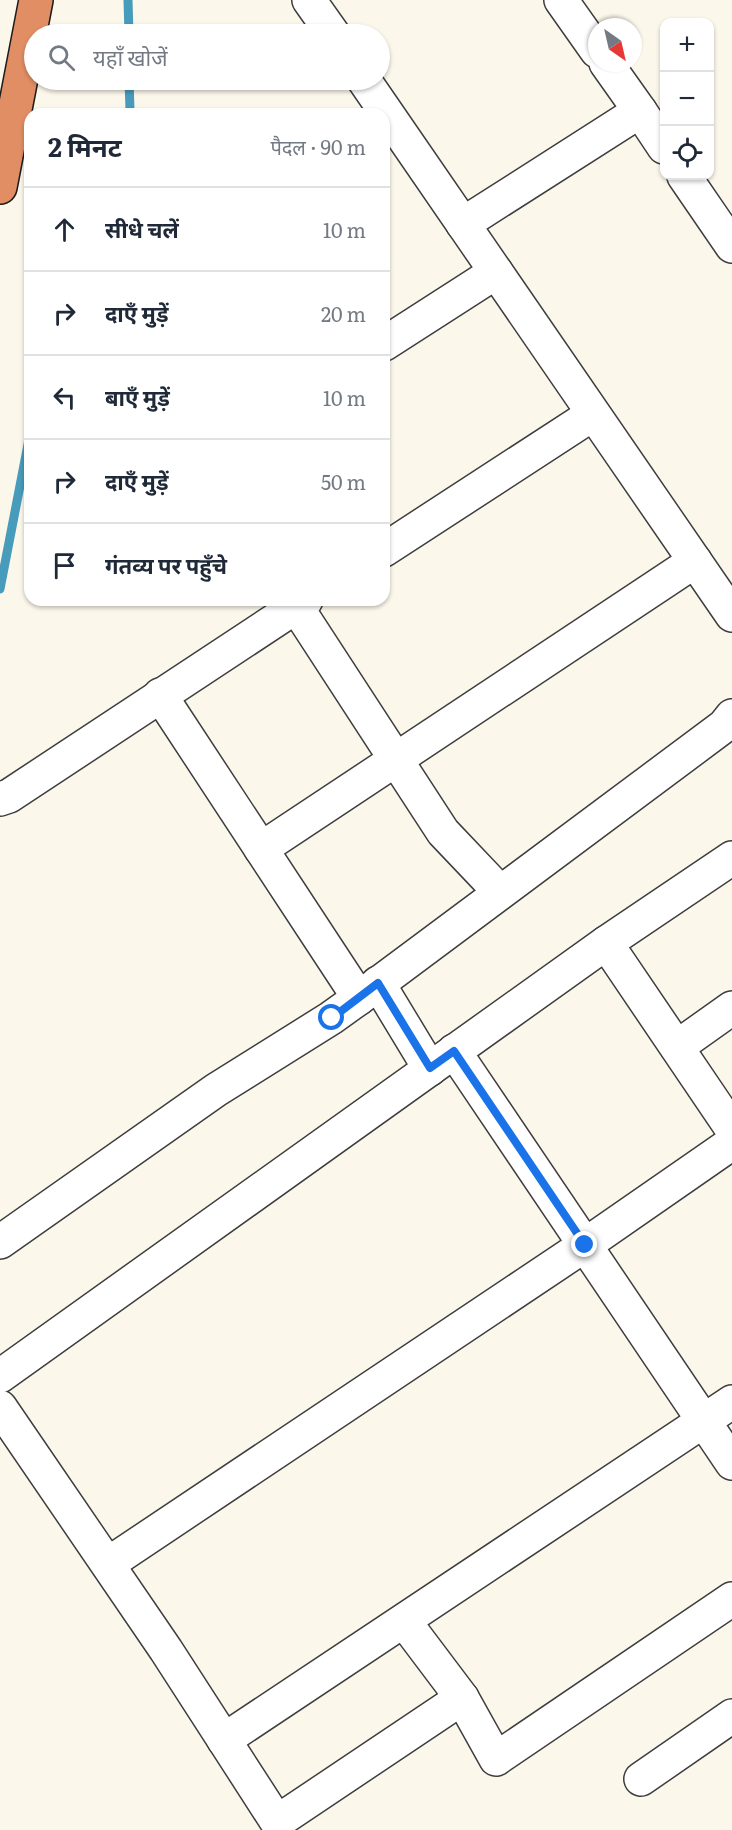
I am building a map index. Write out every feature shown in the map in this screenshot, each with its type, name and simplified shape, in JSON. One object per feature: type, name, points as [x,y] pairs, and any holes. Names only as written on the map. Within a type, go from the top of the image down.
[{"type":"highway","points":[[31,24],[36,0]]},
{"type":"highway","points":[[0,187],[24,62]]},
{"type":"street","points":[[309,0],[326,24]]},
{"type":"street","points":[[561,0],[588,38]]},
{"type":"street","points":[[612,72],[660,141]]},
{"type":"street","points":[[371,90],[383,108]]},
{"type":"street","points":[[463,224],[640,111]]},
{"type":"street","points":[[390,118],[732,615]]},
{"type":"street","points":[[687,180],[732,246]]},
{"type":"street","points":[[390,340],[496,272]]},
{"type":"street","points":[[390,545],[593,414]]},
{"type":"street","points":[[261,849],[694,561]]},
{"type":"street","points":[[0,799],[9,796],[292,606]]},
{"type":"street","points":[[300,606],[443,832],[500,892]]},
{"type":"street","points":[[160,695],[261,849],[368,991],[442,1060],[585,1245],[732,1462]]},
{"type":"street","points":[[0,1242],[216,1090],[332,1018],[715,733],[732,716]]},
{"type":"street","points":[[0,1376],[606,943],[732,858]]},
{"type":"street","points":[[606,943],[732,1129]]},
{"type":"street","points":[[676,1047],[732,1008]]},
{"type":"street","points":[[108,1564],[585,1245],[732,1143]]},
{"type":"street","points":[[224,1740],[732,1402]]},
{"type":"street","points":[[0,1407],[108,1564],[277,1822],[462,1698]]},
{"type":"street","points":[[404,1621],[462,1698],[496,1759],[732,1599]]},
{"type":"street","points":[[641,1779],[732,1716]]},
{"type":"waterway","points":[[128,0],[129,24]]},
{"type":"waterway","points":[[129,90],[130,108]]},
{"type":"waterway","points":[[0,589],[24,465]]},
{"type":"route","points":[[332,1018],[378,983],[430,1068],[454,1051],[585,1245]]}]
